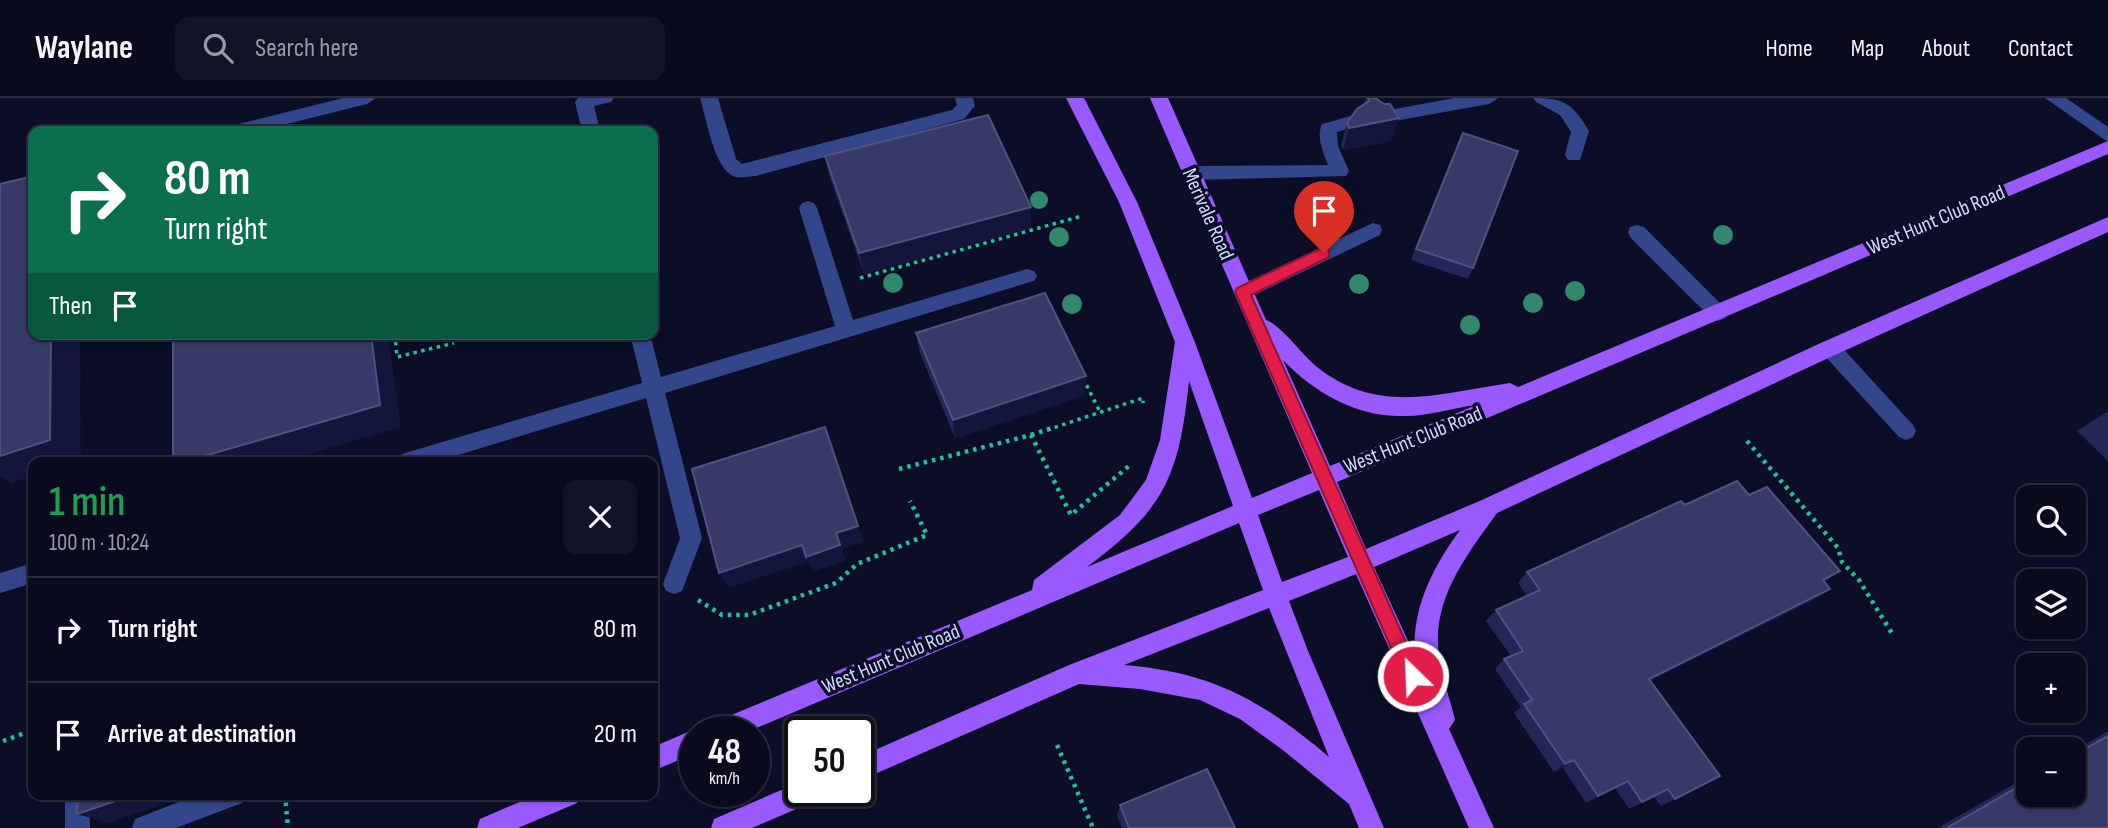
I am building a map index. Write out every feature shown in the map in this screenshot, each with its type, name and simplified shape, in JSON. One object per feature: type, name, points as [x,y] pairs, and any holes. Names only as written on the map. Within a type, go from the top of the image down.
[{"type":"main road","points":[[1075,98],[1128,202],[1184,340],[1296,651],[1372,828]]},
{"type":"main road","name":"Merivale Road","points":[[1158,98],[1361,562],[1482,828]]},
{"type":"main road","name":"West Hunt Club Road","points":[[756,716],[1245,509],[1546,386],[2108,147]]},
{"type":"main road","points":[[875,762],[1077,673],[1361,562],[1491,506],[1830,348],[2108,224]]},
{"type":"main road","points":[[1246,300],[1292,359],[1312,378],[1343,395],[1403,408],[1546,386]]},
{"type":"main road","points":[[1019,605],[1129,521],[1148,497],[1162,468],[1171,435],[1184,340]]},
{"type":"main road","points":[[1454,767],[1426,647],[1432,600],[1438,581],[1452,558],[1491,506]]},
{"type":"main road","points":[[1077,673],[1174,682],[1207,691],[1261,718],[1359,798]]},
{"type":"main road","points":[[658,757],[679,748]]},
{"type":"main road","points":[[489,828],[554,800]]},
{"type":"main road","points":[[723,828],[784,801]]},
{"type":"street","points":[[255,126],[367,98]]},
{"type":"street","points":[[590,126],[584,102],[605,98]]},
{"type":"street","points":[[709,98],[729,162],[739,171],[756,169],[958,115],[966,106],[964,98]]},
{"type":"street","points":[[1378,118],[1489,98]]},
{"type":"street","points":[[1542,98],[1566,111],[1580,131],[1574,155]]},
{"type":"street","points":[[2054,98],[2108,136]]},
{"type":"street","points":[[1191,173],[1340,171],[1329,146],[1328,128],[1352,122]]},
{"type":"street","points":[[808,208],[846,330]]},
{"type":"street","points":[[1246,300],[1373,230]]},
{"type":"street","points":[[1637,232],[1718,313]]},
{"type":"street","points":[[422,457],[1027,276]]},
{"type":"street","points":[[641,340],[691,538],[674,584]]},
{"type":"street","points":[[1830,348],[1906,431]]},
{"type":"street","points":[[0,583],[28,575]]},
{"type":"street","points":[[77,800],[78,828]]},
{"type":"street","points":[[144,828],[217,800]]},
{"type":"path","points":[[826,265],[852,259],[861,278],[1082,216]]},
{"type":"path","points":[[396,340],[397,356],[454,343]]},
{"type":"path","points":[[1082,376],[1100,412]]},
{"type":"path","points":[[899,469],[1031,435],[1143,398],[1143,410]]},
{"type":"path","points":[[1031,435],[1071,515],[1135,460]]},
{"type":"path","points":[[1747,442],[1838,548],[1842,562],[1859,580],[1893,635]]},
{"type":"path","points":[[674,584],[722,615],[749,615],[836,583],[857,564],[927,535],[910,501]]},
{"type":"path","points":[[3,741],[28,732]]},
{"type":"path","points":[[1057,745],[1093,828]]},
{"type":"path","points":[[286,800],[289,828]]},
{"type":"building","points":[[1368,98],[1390,104],[1399,118],[1349,128],[1347,123],[1357,109],[1369,101]]},
{"type":"building","points":[[988,115],[1031,207],[859,253],[825,156]]},
{"type":"building","points":[[1463,133],[1518,151],[1473,268],[1416,249]]},
{"type":"building","points":[[28,177],[28,340],[51,340],[50,440],[0,456],[0,184]]},
{"type":"building","points":[[1045,293],[1086,376],[953,420],[916,333]]},
{"type":"building","points":[[173,340],[372,340],[380,405],[201,457],[173,457]]},
{"type":"building","points":[[825,427],[858,526],[836,533],[840,545],[806,557],[802,545],[719,573],[692,469]]},
{"type":"building","points":[[1737,481],[1749,495],[1767,487],[1840,571],[1823,580],[1830,589],[1649,679],[1720,776],[1675,799],[1668,789],[1642,802],[1628,781],[1598,796],[1574,760],[1565,764],[1524,704],[1532,700],[1504,659],[1523,651],[1496,610],[1540,590],[1527,572],[1681,501],[1685,505]]},
{"type":"building","points":[[2108,736],[2108,828],[1947,828],[2016,788],[2016,807],[2086,807],[2086,748]]},
{"type":"building","points":[[1207,769],[1235,828],[1129,828],[1120,805]]},
{"type":"building","points":[[78,800],[118,800],[77,814]]},
{"type":"route","points":[[1324,253],[1242,292],[1413,676]]}]
